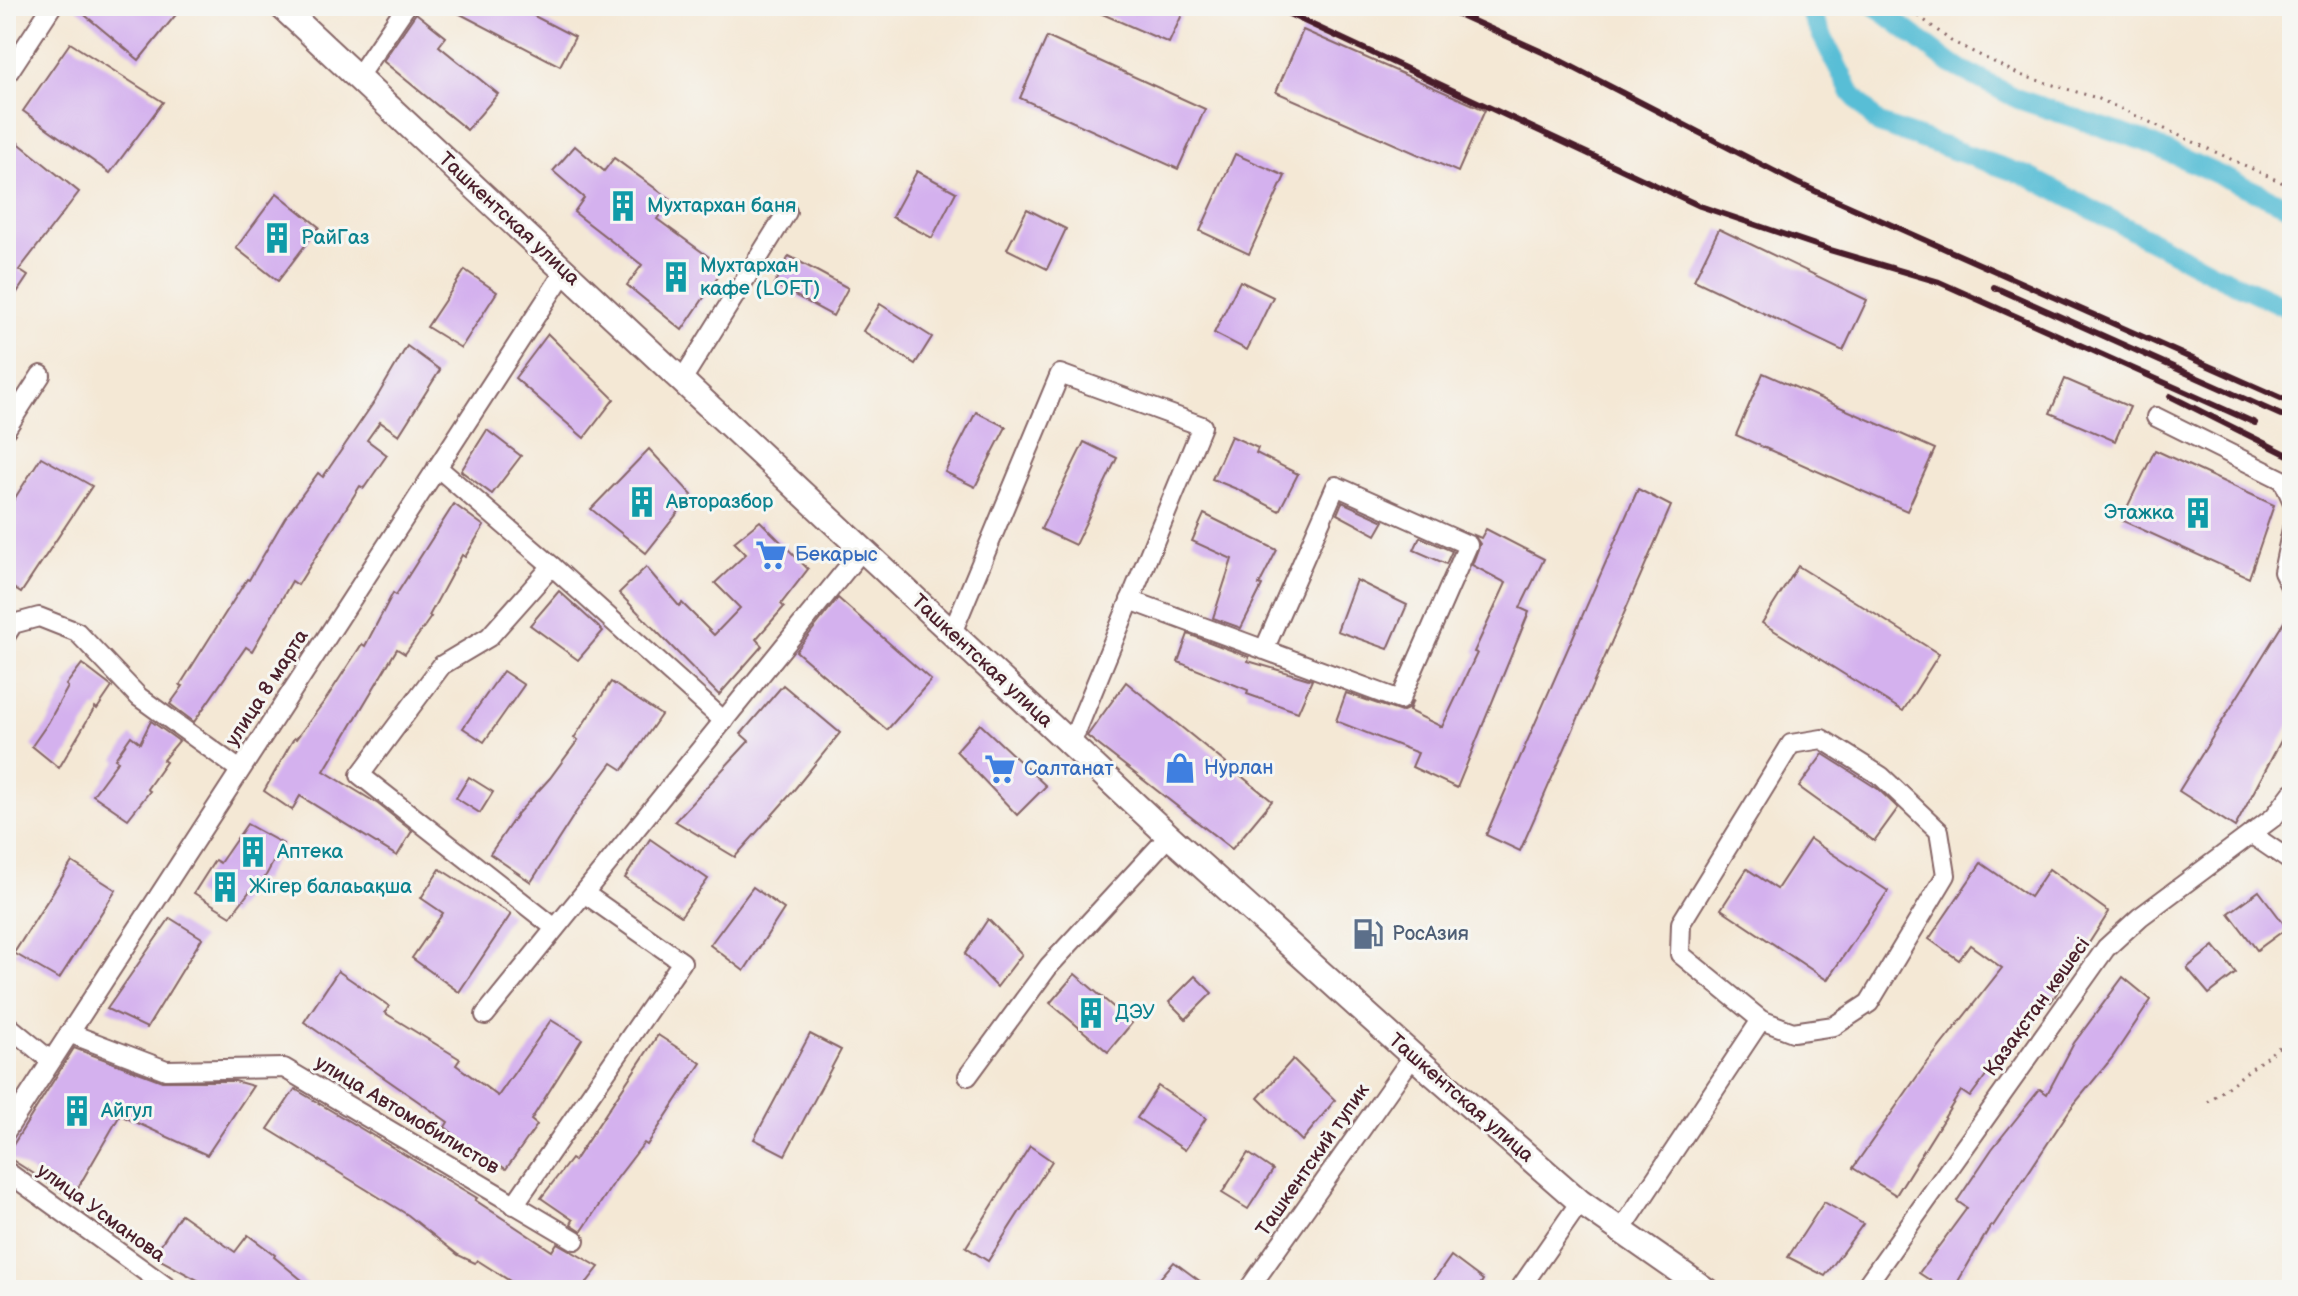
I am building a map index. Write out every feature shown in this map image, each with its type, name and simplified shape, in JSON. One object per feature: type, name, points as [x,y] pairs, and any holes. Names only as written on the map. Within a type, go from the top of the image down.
[{"type":"main road","name":"Ташкентская улица","points":[[281,6],[1169,836],[1413,1056],[1580,1202],[1706,1290]]},
{"type":"street","points":[[6,76],[52,6]]},
{"type":"street","points":[[357,78],[406,6]]},
{"type":"street","points":[[682,380],[787,212]]},
{"type":"street","name":"улица 8 марта","points":[[6,1131],[565,271]]},
{"type":"street","points":[[952,633],[1060,374],[1202,426],[1071,744]]},
{"type":"street","points":[[6,429],[41,375]]},
{"type":"street","points":[[2156,417],[2283,480],[2292,500]]},
{"type":"street","points":[[437,467],[724,721]]},
{"type":"street","points":[[1130,600],[1264,650],[1400,700],[1468,545],[1336,486],[1264,650]]},
{"type":"street","points":[[2292,529],[2283,572],[2292,590]]},
{"type":"street","points":[[485,1015],[862,550]]},
{"type":"street","points":[[552,566],[489,637],[442,665],[360,775],[555,928]]},
{"type":"street","points":[[6,635],[13,624],[39,617],[77,632],[139,697],[240,770]]},
{"type":"street","points":[[1822,739],[1881,776],[1939,831],[1946,875],[1869,1003],[1834,1026],[1793,1032],[1761,1020],[1680,954],[1681,923],[1791,744],[1822,739]]},
{"type":"street","name":"Қазақстан көшесі","points":[[1863,1290],[2106,948],[2140,917],[2274,817],[2292,793]]},
{"type":"street","points":[[2251,834],[2292,862]]},
{"type":"street","points":[[968,1076],[1049,966],[1169,836]]},
{"type":"street","points":[[514,1205],[682,962],[584,893]]},
{"type":"street","points":[[1620,1232],[1761,1020]]},
{"type":"street","points":[[6,1024],[51,1061]]},
{"type":"street","name":"улица Автомобилистов","points":[[69,1033],[166,1070],[284,1068],[575,1240]]},
{"type":"street","name":"Ташкентский тупик","points":[[1248,1290],[1413,1056]]},
{"type":"street","name":"улица Усманова","points":[[6,1171],[171,1290]]},
{"type":"street","points":[[1519,1290],[1580,1202]]},
{"type":"path","points":[[1906,6],[1951,41],[2020,75],[2097,98],[2292,187]]},
{"type":"path","points":[[2208,1102],[2292,1037]]},
{"type":"path","points":[[432,1286],[439,1290]]},
{"type":"building","points":[[74,6],[183,6],[139,60]]},
{"type":"building","points":[[445,6],[515,6],[575,37],[560,66]]},
{"type":"building","points":[[1084,6],[1186,6],[1169,43]]},
{"type":"building","points":[[416,13],[446,37],[439,46],[498,94],[467,130],[383,61]]},
{"type":"building","points":[[1303,30],[1485,110],[1458,172],[1276,92]]},
{"type":"building","points":[[1047,37],[1205,109],[1178,169],[1020,98]]},
{"type":"building","points":[[70,43],[163,102],[110,173],[23,111]]},
{"type":"building","points":[[6,133],[79,192],[19,270],[28,276],[6,309]]},
{"type":"building","points":[[575,146],[604,171],[614,158],[671,200],[657,219],[724,268],[682,330],[627,285],[642,265],[574,212],[584,198],[553,171]]},
{"type":"building","points":[[1235,154],[1285,176],[1249,254],[1200,231]]},
{"type":"building","points":[[917,171],[956,192],[932,238],[892,217]]},
{"type":"building","name":"РайГаз","points":[[277,193],[319,227],[278,281],[236,248]]},
{"type":"building","points":[[1027,209],[1066,229],[1047,269],[1007,249]]},
{"type":"building","points":[[1719,229],[1867,300],[1843,351],[1694,280]]},
{"type":"building","points":[[789,256],[848,288],[833,316],[774,284]]},
{"type":"building","points":[[465,270],[497,292],[461,348],[427,327]]},
{"type":"building","points":[[1240,281],[1273,297],[1247,350],[1214,333]]},
{"type":"building","points":[[880,304],[932,337],[915,364],[863,331]]},
{"type":"building","points":[[548,334],[614,399],[584,438],[515,378]]},
{"type":"building","points":[[407,346],[440,370],[399,435],[380,422],[367,440],[387,455],[364,488],[360,486],[298,585],[292,581],[252,651],[246,647],[194,722],[170,704],[183,686],[180,685],[249,580],[285,518],[318,473],[323,477],[374,402]]},
{"type":"building","points":[[1763,373],[1935,449],[1907,511],[1736,435]]},
{"type":"building","points":[[2065,379],[2130,407],[2115,441],[2050,413]]},
{"type":"building","points":[[976,412],[1006,427],[975,487],[945,472]]},
{"type":"building","points":[[487,430],[521,456],[492,494],[461,471]]},
{"type":"building","points":[[1231,436],[1258,448],[1256,453],[1298,474],[1279,511],[1212,479]]},
{"type":"building","points":[[1084,442],[1117,458],[1075,545],[1041,529]]},
{"type":"building","name":"Авторазбор","points":[[649,449],[692,495],[646,553],[591,509]]},
{"type":"building","name":"Этажка","points":[[2155,450],[2274,505],[2249,578],[2121,520]]},
{"type":"building","points":[[41,457],[92,486],[21,593],[6,583],[6,512]]},
{"type":"building","points":[[1638,489],[1671,506],[1520,851],[1486,835]]},
{"type":"building","points":[[1342,502],[1384,521],[1376,535],[1337,514]]},
{"type":"building","points":[[454,504],[484,526],[465,557],[462,555],[431,617],[405,654],[397,649],[324,771],[378,804],[412,831],[397,856],[300,796],[292,810],[264,791],[294,738],[326,699],[362,644],[365,646],[393,593],[396,595]]},
{"type":"building","points":[[1204,514],[1277,550],[1241,628],[1213,618],[1232,559],[1192,541]]},
{"type":"building","points":[[760,521],[808,569],[781,604],[784,607],[756,639],[762,646],[719,695],[619,593],[646,567],[679,606],[682,603],[714,635],[740,608],[715,583],[746,554],[734,542]]},
{"type":"building","points":[[1486,529],[1544,559],[1520,608],[1529,612],[1457,788],[1412,767],[1418,753],[1336,721],[1346,693],[1401,712],[1408,709],[1413,700],[1409,711],[1442,727],[1506,583],[1472,565],[1480,544],[1474,535],[1481,538]]},
{"type":"building","points":[[1420,537],[1452,551],[1446,564],[1414,550]]},
{"type":"building","points":[[1798,566],[1939,654],[1903,711],[1762,623]]},
{"type":"building","points":[[1356,580],[1407,605],[1388,649],[1337,631]]},
{"type":"building","points":[[559,591],[603,631],[578,660],[530,625]]},
{"type":"building","points":[[838,598],[931,680],[887,730],[796,651]]},
{"type":"building","points":[[2292,609],[2292,720],[2235,827],[2179,791]]},
{"type":"building","points":[[1188,634],[1249,657],[1248,661],[1312,680],[1298,712],[1247,694],[1248,690],[1178,662]]},
{"type":"building","points":[[82,664],[112,687],[97,709],[95,707],[59,768],[32,746],[48,723],[68,687],[66,685]]},
{"type":"building","points":[[503,671],[524,685],[484,742],[463,728]]},
{"type":"building","points":[[611,682],[661,715],[623,770],[612,763],[531,882],[490,854],[518,813],[550,778],[578,740],[574,738]]},
{"type":"building","name":"Нурлан","points":[[1126,682],[1272,801],[1232,849],[1087,736]]},
{"type":"building","points":[[783,685],[840,733],[735,857],[675,821],[749,741],[741,734]]},
{"type":"building","points":[[151,721],[179,741],[163,760],[166,762],[147,789],[150,791],[128,819],[93,795],[118,761],[115,759],[131,736],[140,743]]},
{"type":"building","name":"Салтанат","points":[[980,724],[1046,786],[1017,815],[956,751]]},
{"type":"building","points":[[1823,754],[1878,789],[1898,808],[1874,841],[1799,787]]},
{"type":"building","points":[[469,777],[493,792],[480,813],[456,798]]},
{"type":"building","points":[[247,824],[283,844],[263,881],[259,879],[231,916],[194,893],[215,860],[220,863]]},
{"type":"building","points":[[650,839],[708,879],[681,916],[625,878]]},
{"type":"building","points":[[1810,839],[1888,891],[1827,980],[1721,909],[1747,869],[1777,889]]},
{"type":"building","points":[[72,862],[116,890],[59,979],[14,953]]},
{"type":"building","points":[[1981,863],[2030,897],[2049,869],[2109,912],[2051,1002],[2044,997],[1970,1097],[1961,1091],[1896,1195],[1853,1168],[1923,1068],[2002,968],[1970,945],[1959,960],[1929,939]]},
{"type":"building","points":[[440,869],[511,914],[459,992],[412,958],[443,913],[421,898]]},
{"type":"building","points":[[753,887],[784,909],[744,971],[710,945]]},
{"type":"building","points":[[2259,891],[2287,928],[2257,950],[2229,913]]},
{"type":"building","points":[[170,918],[202,938],[147,1028],[107,1009]]},
{"type":"building","points":[[988,919],[1022,954],[997,987],[965,954]]},
{"type":"building","points":[[2214,946],[2236,973],[2209,994],[2187,968]]},
{"type":"building","points":[[338,971],[389,1006],[385,1013],[460,1059],[456,1065],[498,1096],[551,1020],[582,1039],[531,1120],[537,1125],[506,1169],[475,1149],[473,1151],[445,1127],[448,1122],[304,1022]]},
{"type":"building","name":"ДЭУ","points":[[1075,974],[1132,1023],[1108,1052],[1050,1003]]},
{"type":"building","points":[[1195,976],[1212,993],[1186,1019],[1169,1002]]},
{"type":"building","points":[[2123,977],[2151,1000],[2112,1058],[2071,1108],[1991,1225],[1953,1290],[1945,1290],[1919,1273],[1967,1208],[1957,1201],[1992,1149],[2040,1089],[2047,1094],[2074,1043]]},
{"type":"building","points":[[810,1034],[841,1050],[785,1155],[754,1139]]},
{"type":"building","points":[[658,1035],[701,1063],[647,1145],[644,1143],[615,1181],[582,1231],[571,1224],[573,1220],[541,1198],[571,1159],[574,1161]]},
{"type":"building","name":"Айгул","points":[[74,1048],[162,1081],[235,1081],[253,1086],[207,1155],[120,1115],[72,1198],[6,1156]]},
{"type":"building","points":[[1293,1059],[1335,1100],[1302,1141],[1258,1098]]},
{"type":"building","points":[[1158,1086],[1206,1118],[1185,1150],[1137,1118]]},
{"type":"building","points":[[295,1089],[477,1198],[475,1200],[552,1251],[557,1243],[599,1267],[581,1290],[524,1290],[477,1260],[475,1263],[458,1255],[408,1215],[268,1129]]},
{"type":"building","points":[[1030,1146],[1052,1161],[988,1261],[966,1247]]},
{"type":"building","points":[[1248,1153],[1273,1170],[1248,1209],[1222,1193]]},
{"type":"building","points":[[1824,1202],[1863,1224],[1825,1276],[1788,1257]]},
{"type":"building","points":[[181,1214],[235,1252],[248,1235],[314,1290],[216,1290],[153,1256]]},
{"type":"building","points":[[1451,1256],[1483,1280],[1477,1290],[1427,1290]]},
{"type":"building","points":[[1174,1262],[1212,1290],[1150,1290]]},
{"type":"waterway","points":[[1807,6],[1851,93],[1879,124],[2030,177],[2219,276],[2292,310]]},
{"type":"waterway","points":[[1875,6],[1951,64],[2018,99],[2144,141],[2292,208]]},
{"type":"railway","points":[[1272,6],[1700,206],[1830,250],[1939,282],[2255,423]]},
{"type":"railway","points":[[1440,6],[1551,56],[1797,183],[2292,403]]},
{"type":"railway","points":[[1994,287],[2292,420]]},
{"type":"railway","points":[[2170,396],[2292,457]]},
{"type":"place","name":"Мухтархан баня","points":[[623,206]]},
{"type":"place","name":"РайГаз","points":[[277,238]]},
{"type":"place","name":"Мухтархан кафе (LOFT)","points":[[676,277]]},
{"type":"place","name":"Авторазбор","points":[[642,502]]},
{"type":"place","name":"Этажка","points":[[2198,513]]},
{"type":"place","name":"Бекарыс","points":[[771,555]]},
{"type":"place","name":"Нурлан","points":[[1180,768]]},
{"type":"place","name":"Салтанат","points":[[1000,769]]},
{"type":"place","name":"Аптека","points":[[253,852]]},
{"type":"place","name":"Жігер балаьақша","points":[[225,887]]},
{"type":"place","name":"РосАзия","points":[[1368,934]]},
{"type":"place","name":"ДЭУ","points":[[1091,1013]]},
{"type":"place","name":"Айгул","points":[[77,1111]]}]
